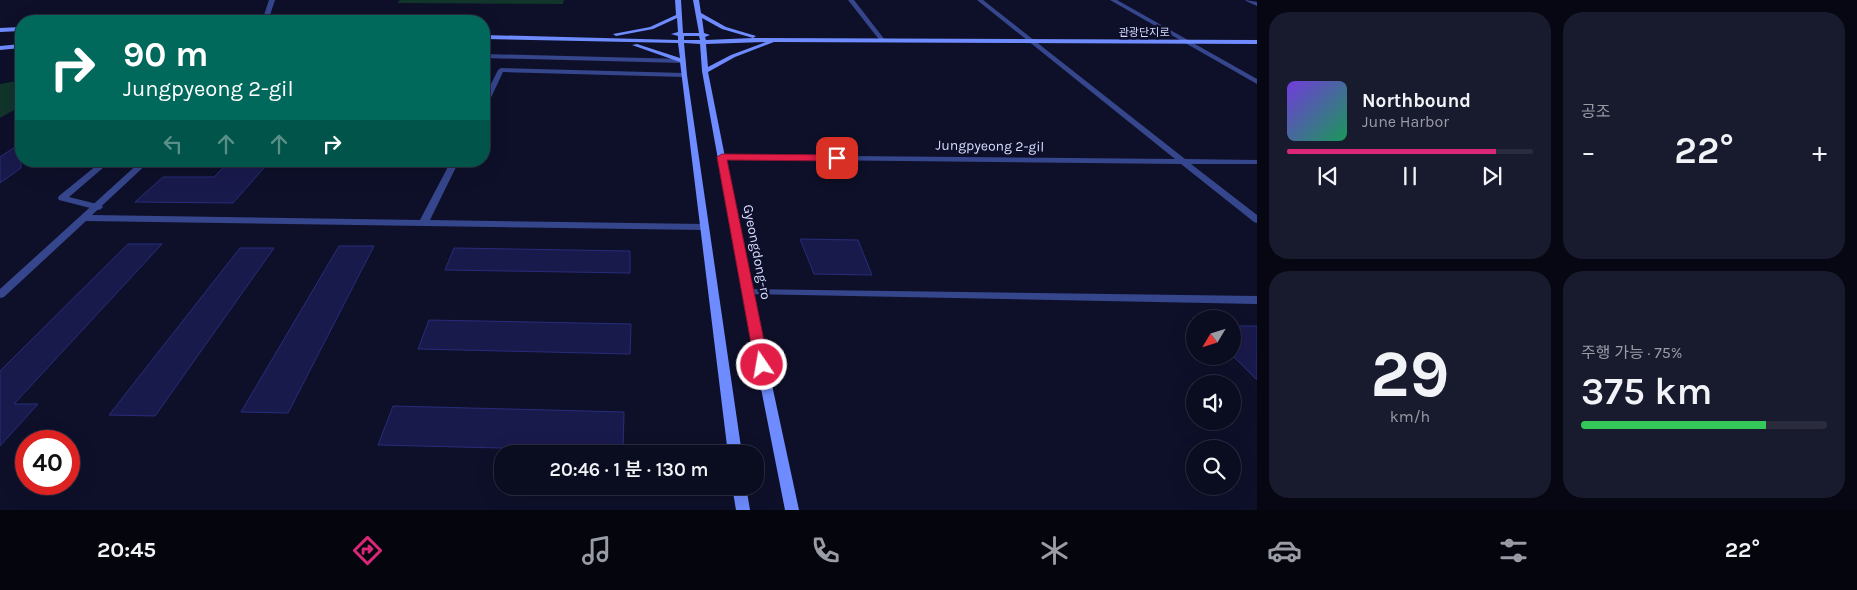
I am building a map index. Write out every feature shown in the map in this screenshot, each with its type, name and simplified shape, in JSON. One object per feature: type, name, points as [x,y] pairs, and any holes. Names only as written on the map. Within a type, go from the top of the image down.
[{"type":"street","points":[[267,15],[272,0]]},
{"type":"street","points":[[678,0],[684,75],[734,445]]},
{"type":"street","name":"Gyeongdong-ro","points":[[696,0],[705,71],[747,292],[792,510]]},
{"type":"street","points":[[851,0],[883,41]]},
{"type":"street","points":[[980,0],[1257,220]]},
{"type":"street","points":[[1112,0],[1257,82]]},
{"type":"street","points":[[1248,0],[1257,4]]},
{"type":"street","points":[[698,14],[738,33],[776,40]]},
{"type":"street","points":[[617,37],[650,28],[680,15]]},
{"type":"street","points":[[0,30],[15,29]]},
{"type":"street","points":[[490,30],[617,37],[683,61]]},
{"type":"street","points":[[490,37],[776,40]]},
{"type":"street","points":[[705,71],[733,56],[776,40]]},
{"type":"street","name":"관광단지로","points":[[776,40],[1257,42]]},
{"type":"street","points":[[0,48],[15,47]]},
{"type":"street","points":[[490,56],[683,61]]},
{"type":"street","points":[[490,92],[501,70],[684,75]]},
{"type":"street","name":"Jungpyeong 2-gil","points":[[722,157],[1257,162]]},
{"type":"street","points":[[98,207],[62,198],[100,167]]},
{"type":"street","points":[[0,295],[140,167]]},
{"type":"street","points":[[424,222],[452,167]]},
{"type":"street","points":[[86,218],[704,227]]},
{"type":"street","points":[[747,292],[1257,300]]},
{"type":"street","points":[[740,495],[742,510]]},
{"type":"green space","points":[[400,0],[564,0],[563,4],[397,3]]},
{"type":"green space","points":[[15,81],[15,109],[0,118],[0,84]]},
{"type":"building","points":[[15,147],[15,167],[21,168],[0,183],[0,157]]},
{"type":"building","points":[[224,167],[265,167],[233,203],[135,202],[163,177],[214,177]]},
{"type":"building","points":[[800,239],[858,240],[872,275],[814,274]]},
{"type":"building","points":[[128,244],[162,244],[14,404],[38,404],[0,446],[0,371]]},
{"type":"building","points":[[339,246],[374,246],[288,413],[241,412]]},
{"type":"building","points":[[240,248],[274,248],[155,416],[109,415]]},
{"type":"building","points":[[454,248],[630,251],[630,273],[445,270]]},
{"type":"building","points":[[429,320],[631,324],[630,354],[418,349]]},
{"type":"building","points":[[1241,326],[1257,326],[1257,380],[1241,364]]},
{"type":"building","points":[[393,406],[624,412],[623,445],[494,445],[494,448],[378,445]]},
{"type":"route","points":[[762,365],[722,157],[837,158]]}]
